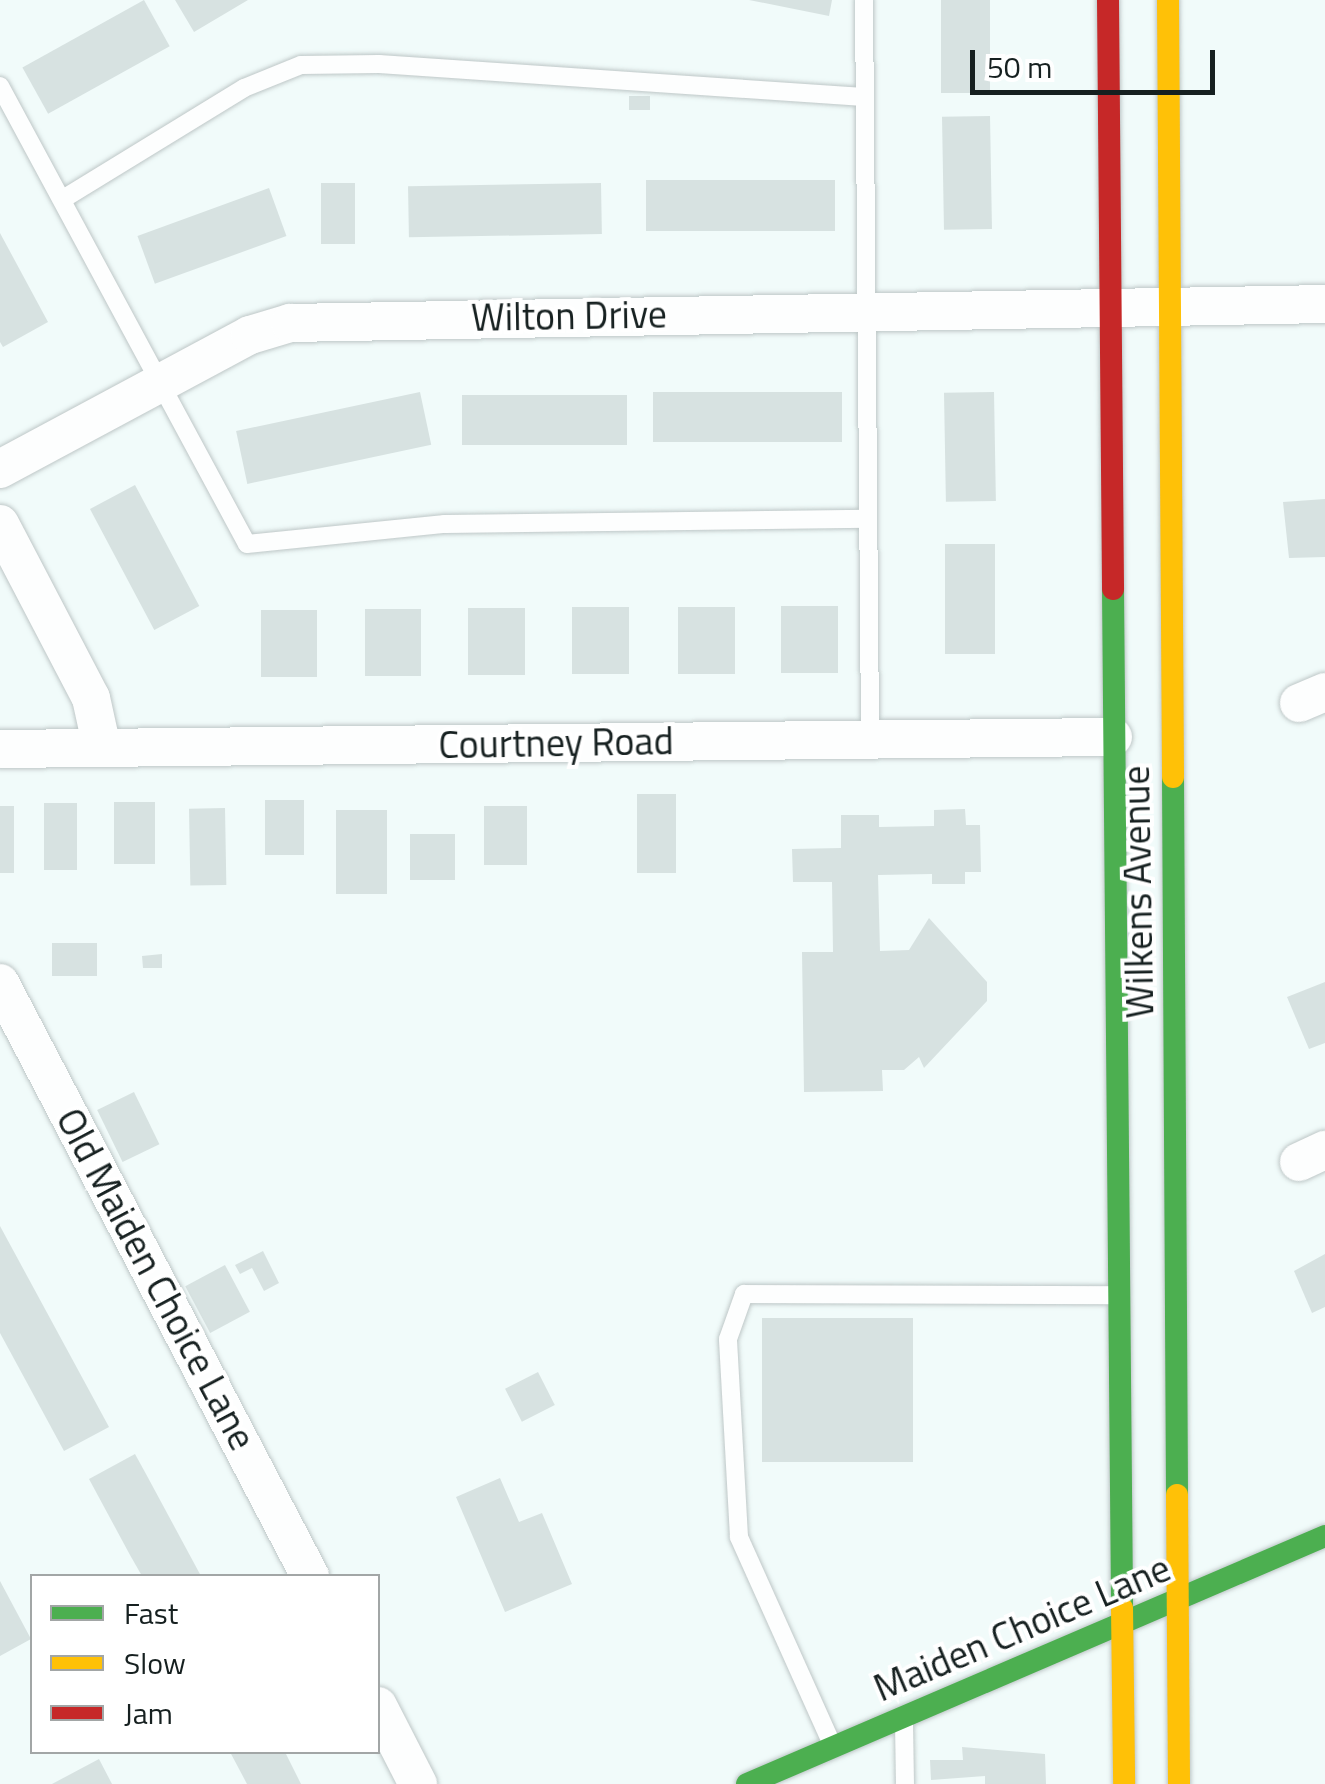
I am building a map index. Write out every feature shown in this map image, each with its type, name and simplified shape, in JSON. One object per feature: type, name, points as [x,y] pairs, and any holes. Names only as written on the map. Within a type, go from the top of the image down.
[{"type":"main road","name":"Wilkens Avenue","points":[[1108,0],[1113,933],[1124,1784]]},
{"type":"main road","name":"Wilkens Avenue","points":[[1168,0],[1174,308],[1179,1784]]},
{"type":"main road","points":[[1113,933],[1144,999]]},
{"type":"main road","points":[[1154,1533],[1177,1600]]},
{"type":"main road","name":"Maiden Choice Lane","points":[[747,1784],[1325,1536]]},
{"type":"street","name":"Wilton Drive","points":[[0,470],[250,335],[329,318],[1108,311],[1325,304]]},
{"type":"street","points":[[0,524],[90,698],[102,748]]},
{"type":"street","name":"Courtney Road","points":[[0,749],[1113,736]]},
{"type":"street","name":"Old Maiden Choice Lane","points":[[0,982],[309,1574]]},
{"type":"street","points":[[380,1710],[418,1784]]},
{"type":"lane","points":[[864,0],[870,740]]},
{"type":"lane","points":[[63,199],[244,88],[301,65],[379,64],[864,96]]},
{"type":"lane","points":[[0,86],[248,544],[445,524],[868,519]]},
{"type":"lane","points":[[834,1746],[739,1537],[728,1339],[744,1294],[1118,1295]]},
{"type":"lane","points":[[904,1717],[905,1784]]},
{"type":"building","points":[[144,0],[170,46],[48,114],[22,67]]},
{"type":"building","points":[[175,0],[248,0],[194,32]]},
{"type":"building","points":[[749,0],[832,0],[829,16]]},
{"type":"building","points":[[941,0],[990,0],[990,93],[941,93]]},
{"type":"building","points":[[629,96],[650,96],[650,110],[629,110]]},
{"type":"building","points":[[990,116],[992,229],[944,230],[942,117]]},
{"type":"building","points":[[646,180],[835,180],[835,231],[646,231]]},
{"type":"building","points":[[321,183],[355,183],[355,244],[321,244]]},
{"type":"building","points":[[601,183],[602,234],[409,237],[408,186]]},
{"type":"building","points":[[269,188],[286,236],[155,284],[137,236]]},
{"type":"building","points":[[0,233],[48,322],[3,347],[0,342]]},
{"type":"building","points":[[420,392],[431,445],[247,484],[236,431]]},
{"type":"building","points":[[653,392],[842,392],[842,442],[653,442]]},
{"type":"building","points":[[994,392],[996,501],[946,502],[944,393]]},
{"type":"building","points":[[462,395],[627,395],[627,445],[462,445]]},
{"type":"building","points":[[135,485],[199,606],[154,630],[90,509]]},
{"type":"building","points":[[1325,499],[1325,557],[1289,558],[1283,502]]},
{"type":"building","points":[[945,544],[995,544],[995,654],[945,654]]},
{"type":"building","points":[[781,606],[838,606],[838,673],[781,673]]},
{"type":"building","points":[[572,607],[629,607],[629,674],[572,674]]},
{"type":"building","points":[[678,607],[735,607],[735,674],[678,674]]},
{"type":"building","points":[[468,608],[525,608],[525,675],[468,675]]},
{"type":"building","points":[[365,609],[421,609],[421,676],[365,676]]},
{"type":"building","points":[[261,610],[317,610],[317,677],[261,677]]},
{"type":"building","points":[[637,794],[676,794],[676,873],[637,873]]},
{"type":"building","points":[[265,800],[304,800],[304,855],[265,855]]},
{"type":"building","points":[[114,802],[155,802],[155,864],[114,864]]},
{"type":"building","points":[[44,803],[77,803],[77,870],[44,870]]},
{"type":"building","points":[[0,806],[14,806],[14,873],[0,873]]},
{"type":"building","points":[[484,806],[527,806],[527,865],[484,865]]},
{"type":"building","points":[[225,808],[226,885],[190,886],[189,809]]},
{"type":"building","points":[[965,809],[966,825],[980,825],[981,872],[965,872],[965,884],[932,884],[932,874],[878,875],[880,951],[909,950],[929,918],[987,982],[987,1001],[924,1068],[919,1057],[904,1070],[882,1070],[883,1091],[804,1092],[802,952],[833,952],[832,882],[793,882],[792,849],[841,848],[841,815],[879,815],[879,827],[934,826],[934,810]]},
{"type":"building","points":[[336,810],[387,810],[387,894],[336,894]]},
{"type":"building","points":[[410,834],[455,834],[455,880],[410,880]]},
{"type":"building","points":[[52,943],[97,943],[97,976],[52,976]]},
{"type":"building","points":[[162,954],[162,968],[143,968],[142,956]]},
{"type":"building","points":[[1325,982],[1325,1043],[1309,1049],[1287,997]]},
{"type":"building","points":[[134,1092],[159,1144],[123,1162],[97,1110]]},
{"type":"building","points":[[0,1226],[109,1427],[64,1451],[0,1333]]},
{"type":"building","points":[[263,1251],[279,1283],[264,1291],[252,1268],[240,1274],[235,1265]]},
{"type":"building","points":[[1325,1254],[1325,1307],[1312,1313],[1294,1271]]},
{"type":"building","points":[[225,1265],[250,1312],[210,1333],[185,1286]]},
{"type":"building","points":[[762,1318],[913,1318],[913,1462],[762,1462]]},
{"type":"building","points":[[538,1372],[555,1405],[522,1422],[505,1389]]},
{"type":"building","points":[[135,1454],[200,1574],[141,1574],[89,1479]]},
{"type":"building","points":[[500,1478],[519,1522],[542,1513],[572,1584],[505,1612],[456,1497]]},
{"type":"building","points":[[0,1581],[30,1640],[0,1656]]},
{"type":"building","points":[[962,1747],[1045,1754],[1046,1784],[985,1784],[985,1776],[931,1780],[930,1760],[963,1760]]},
{"type":"building","points":[[231,1754],[286,1754],[301,1784],[247,1784]]},
{"type":"building","points":[[99,1759],[112,1784],[52,1784]]},
{"type":"traffic: fast","points":[[1113,589],[1122,1608]]},
{"type":"traffic: fast","points":[[1173,777],[1177,1495]]},
{"type":"traffic: fast","points":[[747,1784],[1325,1536]]},
{"type":"traffic: slow","points":[[1168,0],[1173,777]]},
{"type":"traffic: slow","points":[[1177,1495],[1179,1784]]},
{"type":"traffic: slow","points":[[1122,1608],[1124,1784]]},
{"type":"traffic: jam","points":[[1108,0],[1113,589]]}]
